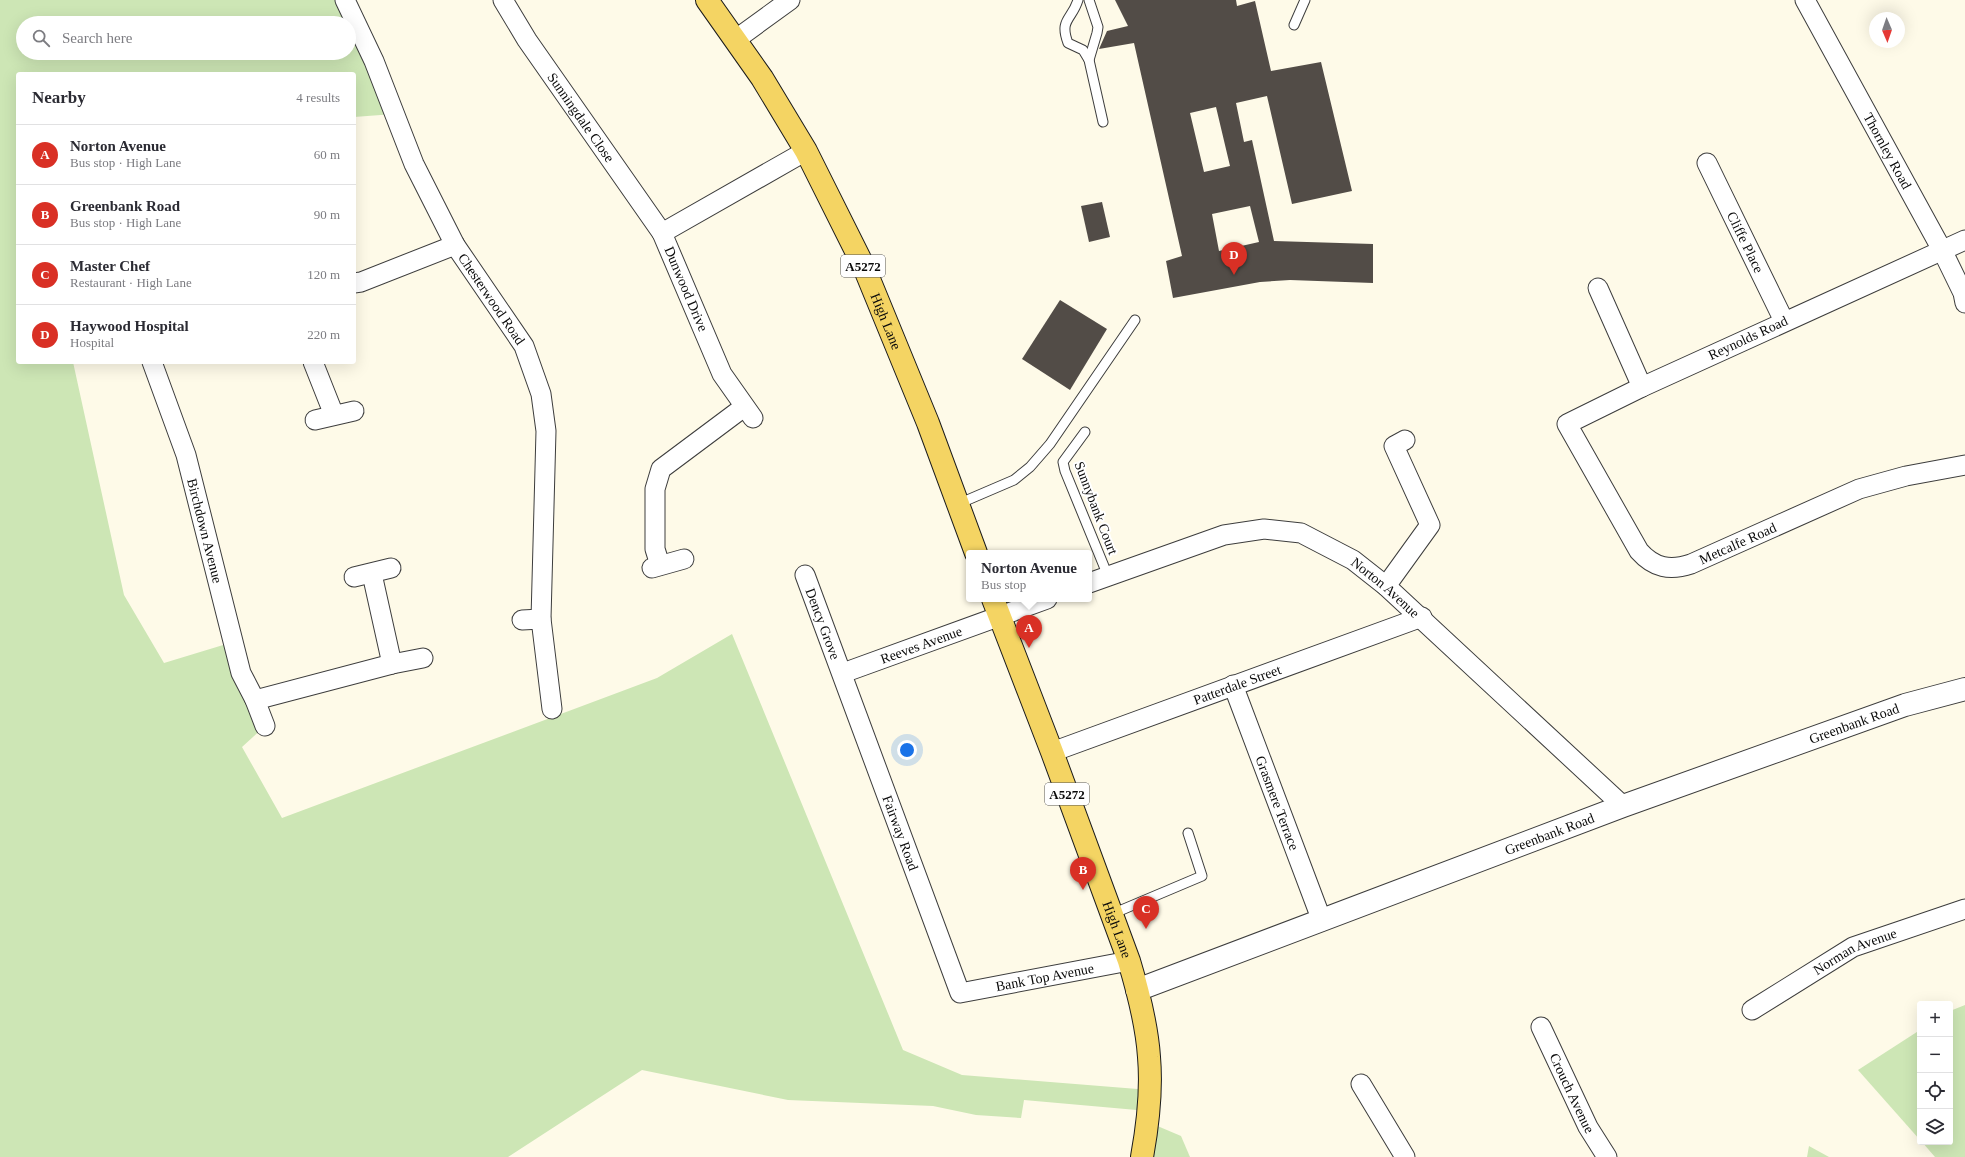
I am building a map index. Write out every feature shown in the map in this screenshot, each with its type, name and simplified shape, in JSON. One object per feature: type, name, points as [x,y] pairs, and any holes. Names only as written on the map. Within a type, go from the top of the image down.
[{"type":"main road","name":"High Lane","points":[[708,0],[762,78],[806,151],[864,267],[928,423],[975,550]]},
{"type":"main road","name":"High Lane","points":[[996,608],[1052,752],[1112,914],[1129,961],[1137,990],[1149,1055],[1150,1090],[1148,1122],[1142,1157]]},
{"type":"street","name":"Chesterwood Road","points":[[345,0],[353,16]]},
{"type":"street","name":"Sunningdale Close","points":[[503,0],[527,40],[662,233]]},
{"type":"street","points":[[735,40],[790,0]]},
{"type":"street","name":"Thornley Road","points":[[1805,0],[1942,250],[1963,293],[1965,303]]},
{"type":"street","name":"Chesterwood Road","points":[[356,23],[374,61],[414,164],[455,245],[524,346],[541,394],[546,431],[541,619],[552,709]]},
{"type":"street","name":"Dunwood Drive","points":[[684,559],[656,567],[655,489],[661,469],[748,412],[722,374],[662,233],[806,151]]},
{"type":"street","name":"Cliffe Place","points":[[1706,163],[1784,321]]},
{"type":"street","name":"Reynolds Road","points":[[1572,436],[1567,424],[1642,387],[1784,321],[1965,240]]},
{"type":"street","points":[[356,283],[455,245]]},
{"type":"street","points":[[1598,288],[1642,387]]},
{"type":"street","name":"Birchdown Avenue","points":[[153,364],[186,455],[241,673],[255,700],[265,726]]},
{"type":"street","points":[[314,364],[334,415]]},
{"type":"street","points":[[315,420],[354,411]]},
{"type":"street","name":"Metcalfe Road","points":[[1572,436],[1639,551],[1647,560],[1656,565],[1668,568],[1678,568],[1691,564],[1859,489],[1906,476],[1965,465]]},
{"type":"street","points":[[1386,586],[1430,525],[1394,446],[1404,440]]},
{"type":"street","name":"Norton Avenue","points":[[1092,583],[1224,535],[1264,529],[1300,533],[1353,560],[1386,586],[1422,617],[1623,806]]},
{"type":"street","points":[[391,568],[363,576],[392,664]]},
{"type":"street","name":"Dency Grove","points":[[805,575],[843,672]]},
{"type":"street","points":[[996,608],[1030,602]]},
{"type":"street","name":"Reeves Avenue","points":[[843,672],[996,608]]},
{"type":"street","name":"Patterdale Street","points":[[1052,752],[1422,617]]},
{"type":"street","points":[[522,620],[541,619]]},
{"type":"street","points":[[255,700],[392,664],[424,658]]},
{"type":"street","name":"Fairway Road","points":[[843,672],[960,993]]},
{"type":"street","name":"Grasmere Terrace","points":[[1233,685],[1322,921]]},
{"type":"street","name":"Greenbank Road","points":[[1137,990],[1623,806],[1905,705],[1965,689]]},
{"type":"street","name":"Norman Avenue","points":[[1752,1010],[1853,947],[1965,909]]},
{"type":"street","name":"Bank Top Avenue","points":[[960,993],[1129,961]]},
{"type":"street","name":"Crouch Avenue","points":[[1541,1027],[1588,1126],[1607,1157]]},
{"type":"street","points":[[1362,1084],[1404,1157]]},
{"type":"lane","points":[[1078,0],[1064,27],[1065,35],[1068,43],[1083,50],[1089,60],[1103,122]]},
{"type":"lane","points":[[1089,0],[1098,27],[1098,34],[1089,60]]},
{"type":"lane","points":[[1294,25],[1305,0]]},
{"type":"lane","points":[[958,505],[1014,480],[1030,467],[1050,444],[1135,320]]},
{"type":"lane","name":"Sunnybank Court","points":[[1085,432],[1063,462],[1065,471],[1108,576]]},
{"type":"lane","points":[[1112,914],[1202,876],[1188,833]]},
{"type":"green space","points":[[0,0],[345,0],[352,16],[16,16],[16,60],[356,60],[356,26],[394,114],[356,117],[356,72],[16,72],[16,364],[73,364],[124,595],[164,663],[233,642],[265,726],[242,747],[282,818],[657,678],[732,634],[903,1050],[962,1075],[1150,1090],[1148,1111],[1024,1100],[1021,1118],[976,1115],[933,1106],[788,1100],[642,1070],[508,1157],[0,1157]]},
{"type":"green space","points":[[1965,1005],[1965,1157],[1935,1157],[1925,1145],[1953,1145],[1953,1010]]},
{"type":"green space","points":[[1917,1032],[1917,1137],[1858,1070]]},
{"type":"green space","points":[[1148,1122],[1181,1136],[1190,1157],[1142,1157]]},
{"type":"green space","points":[[1809,1146],[1829,1157],[1807,1157]]},
{"type":"building","points":[[1115,0],[1236,0],[1237,6],[1255,1],[1271,71],[1321,62],[1352,191],[1292,204],[1267,96],[1236,103],[1244,142],[1252,140],[1274,241],[1373,244],[1373,283],[1290,280],[1260,282],[1173,298],[1166,261],[1182,256],[1134,43],[1099,49],[1107,31],[1128,26]],"holes":[[[1216,107],[1230,166],[1204,172],[1190,113]],[[1250,206],[1259,242],[1219,251],[1212,214]]]},
{"type":"building","points":[[1102,202],[1110,237],[1089,242],[1081,206]]},
{"type":"building","points":[[1060,300],[1107,329],[1070,390],[1022,359]]},
{"type":"place","name":"Haywood Hospital","points":[[1234,275]]},
{"type":"place","name":"Norton Avenue","points":[[1029,648]]},
{"type":"place","name":"Greenbank Road","points":[[1083,890]]},
{"type":"place","name":"Master Chef","points":[[1146,929]]}]
